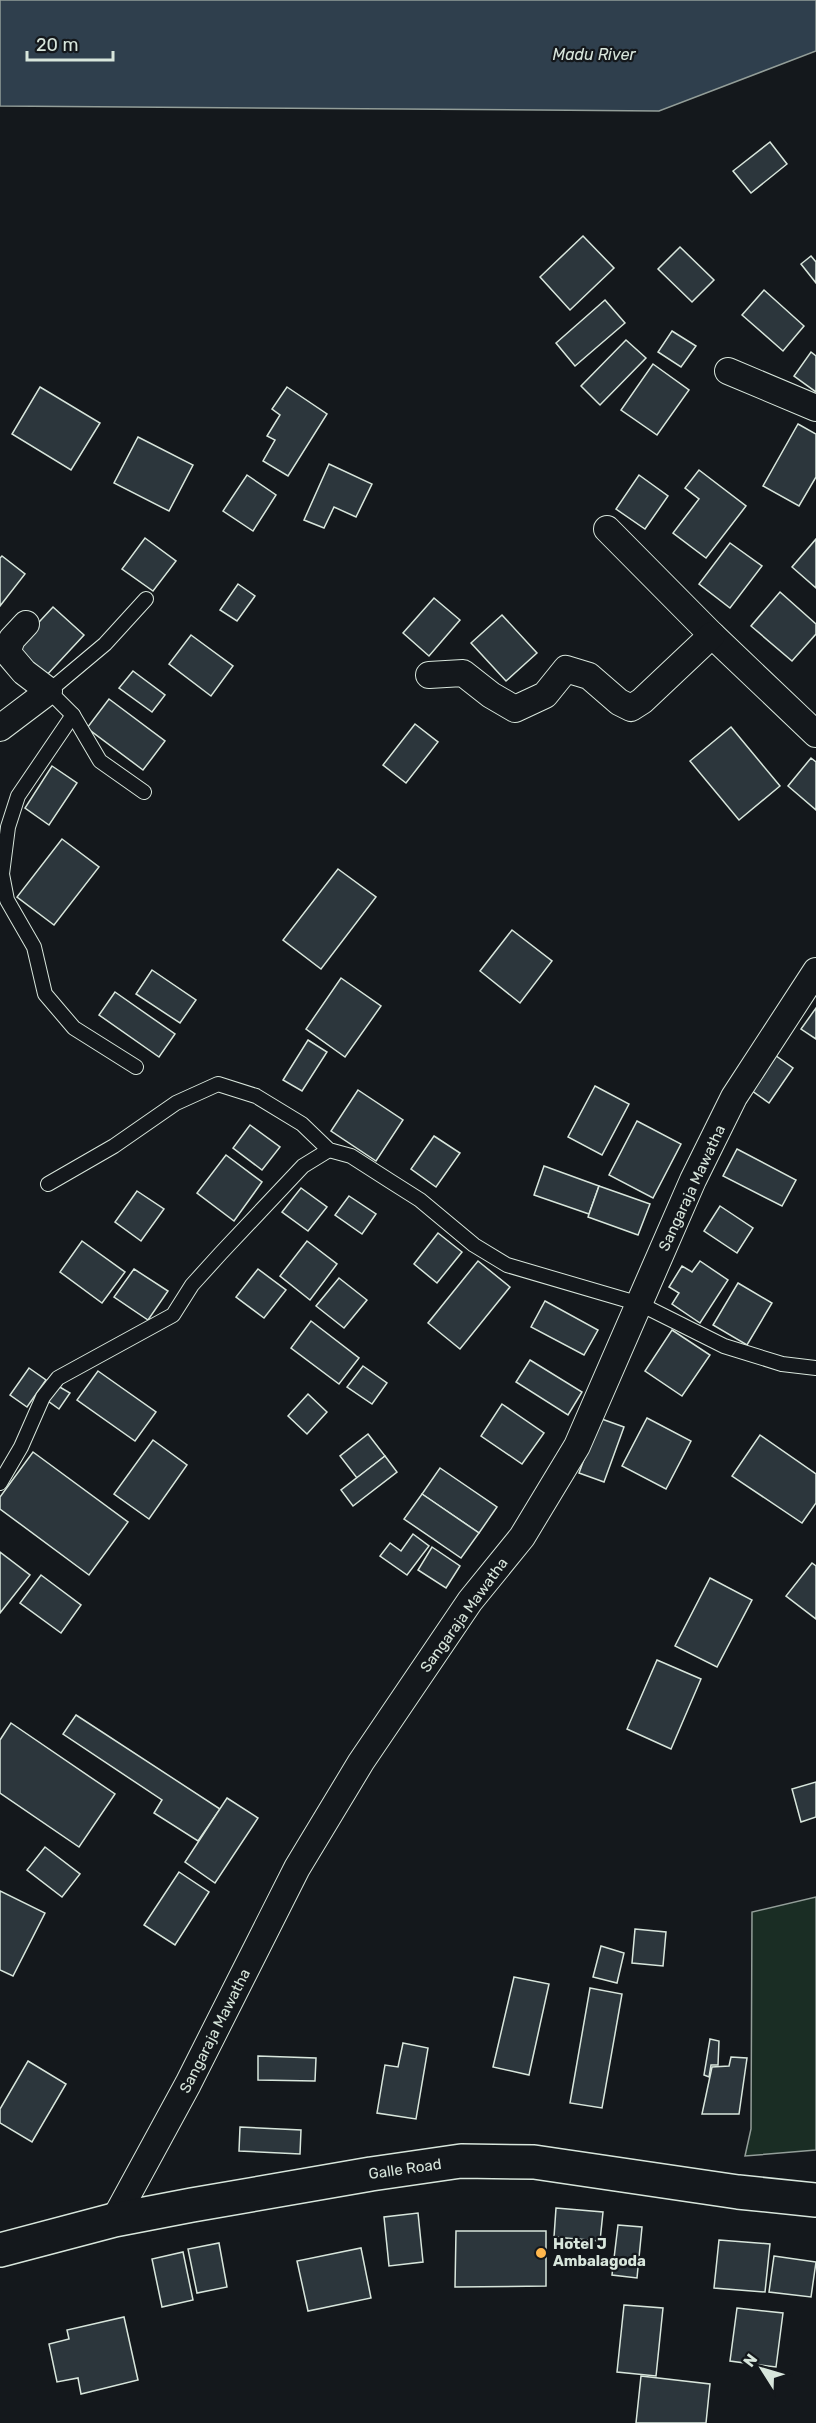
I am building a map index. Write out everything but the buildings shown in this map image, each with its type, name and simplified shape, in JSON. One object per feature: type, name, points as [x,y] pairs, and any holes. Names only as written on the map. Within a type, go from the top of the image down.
[{"type":"highway","name":"Galle Road","points":[[0,2250],[114,2220],[349,2178],[461,2161],[534,2162],[738,2192],[816,2200]]},
{"type":"street","points":[[728,371],[816,408]]},
{"type":"street","points":[[607,529],[816,734]]},
{"type":"street","points":[[0,728],[49,691],[24,672],[7,652],[13,631]]},
{"type":"street","points":[[429,675],[463,673],[491,695],[515,709],[545,695],[566,669],[590,676],[620,702],[631,708],[642,701],[712,634]]},
{"type":"street","name":"Sangaraja Mawatha","points":[[114,2220],[188,2084],[297,1868],[349,1781],[470,1601],[522,1536],[577,1446],[693,1180],[734,1097],[816,971]]},
{"type":"lane","points":[[144,792],[100,761],[73,715],[49,691],[105,644],[146,599]]},
{"type":"lane","points":[[73,715],[18,795],[8,827],[2,874],[7,900],[34,947],[45,994],[74,1028],[136,1066]]},
{"type":"lane","points":[[48,1184],[114,1146],[176,1103],[218,1084],[256,1096],[302,1124],[329,1150],[351,1156],[420,1200],[474,1245],[507,1265],[640,1304],[724,1346],[782,1365],[816,1368]]},
{"type":"lane","points":[[0,1483],[21,1447],[43,1397],[58,1378],[173,1315],[192,1285],[303,1166],[329,1150]]},
{"type":"green space","points":[[816,1897],[816,2150],[745,2156],[751,2129],[752,1912]]},
{"type":"water","name":"Madu River","points":[[0,0],[816,0],[816,51],[659,111],[0,106]]},
{"type":"place","name":"Hotel J Ambalagoda","points":[[541,2253]]}]
